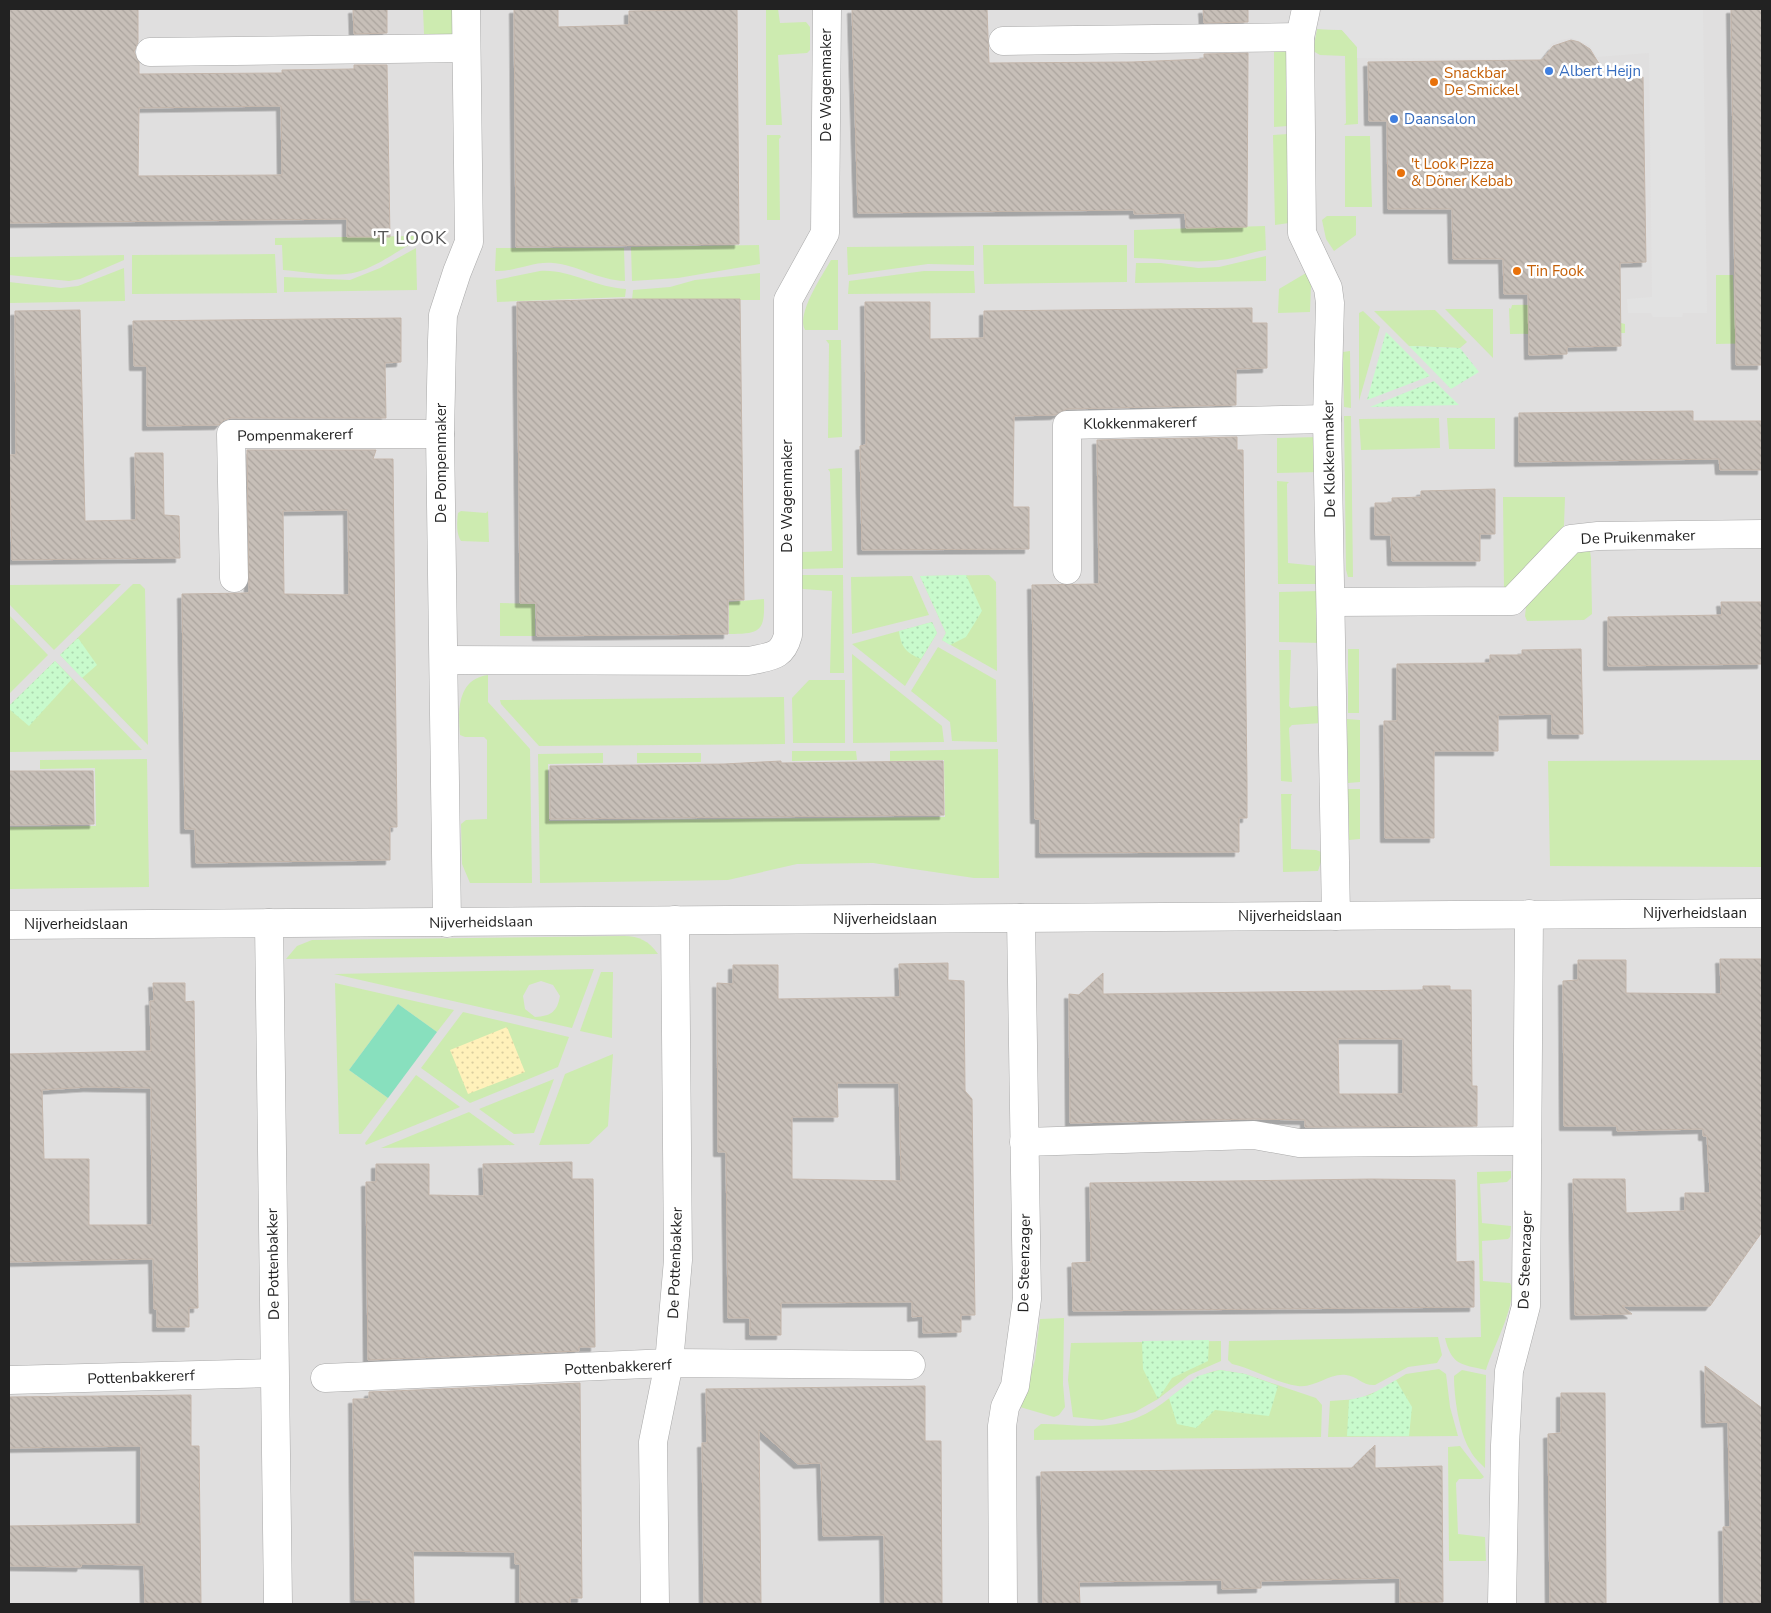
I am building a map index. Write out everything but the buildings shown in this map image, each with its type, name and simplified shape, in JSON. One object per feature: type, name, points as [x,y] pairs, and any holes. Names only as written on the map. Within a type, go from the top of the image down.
[{"type":"street","name":"De Pompenmaker","points":[[447,923],[440,434],[443,315],[469,242],[466,9]]},
{"type":"street","name":"De Wagenmaker","points":[[444,660],[749,661],[775,656],[785,648],[788,635],[788,300],[825,233],[827,9]]},
{"type":"street","name":"De Klokkenmaker","points":[[1306,9],[1300,26],[1302,233],[1328,288],[1330,303],[1327,419],[1336,916]]},
{"type":"street","points":[[1003,42],[1300,38]]},
{"type":"street","points":[[150,52],[466,48]]},
{"type":"street","name":"Klokkenmakererf","points":[[1067,570],[1068,425],[1327,419]]},
{"type":"street","name":"Pompenmakererf","points":[[234,578],[231,434],[440,434]]},
{"type":"street","name":"De Pruikenmaker","points":[[1331,602],[1512,601],[1571,539],[1598,536],[1762,534]]},
{"type":"street","name":"Nijverheidslaan","points":[[9,925],[1762,913]]},
{"type":"street","name":"De Steenzager","points":[[1502,1604],[1505,1445],[1509,1370],[1526,1306],[1529,914]]},
{"type":"street","name":"De Steenzager","points":[[1003,1604],[1002,1426],[1005,1407],[1016,1386],[1027,1299],[1021,918]]},
{"type":"street","name":"De Pottenbakker","points":[[655,1604],[653,1442],[669,1364],[678,1260],[675,920]]},
{"type":"street","name":"De Pottenbakker","points":[[269,923],[278,1604]]},
{"type":"street","points":[[1024,1142],[1254,1134],[1299,1143],[1527,1141]]},
{"type":"street","name":"Pottenbakkererf","points":[[325,1378],[669,1364],[911,1365]]},
{"type":"street","name":"Pottenbakkererf","points":[[9,1380],[274,1373]]},
{"type":"shaded area","points":[[9,9],[1762,9],[1762,1604],[9,1604]]},
{"type":"shaded area","points":[[1322,9],[1703,9],[1707,313],[1683,313],[1682,317],[1653,317],[1651,313],[1628,313],[1627,299],[1652,297],[1649,53],[1597,57],[1589,45],[1572,38],[1551,44],[1544,59],[1357,58],[1357,47],[1342,30],[1317,29]]},
{"type":"green space","points":[[423,9],[455,9],[456,35],[424,34]]},
{"type":"green space","points":[[766,9],[778,9],[780,23],[806,22],[810,27],[810,50],[807,53],[778,55],[782,125],[766,125]]},
{"type":"green space","points":[[1317,29],[1342,30],[1357,47],[1358,124],[1344,125],[1346,123],[1345,56],[1320,55],[1313,51]]},
{"type":"green space","points":[[1274,50],[1286,50],[1288,126],[1274,127]]},
{"type":"green space","points":[[1288,134],[1289,223],[1275,225],[1273,135]]},
{"type":"green space","points":[[767,135],[780,135],[781,137],[779,139],[780,220],[767,220]]},
{"type":"green space","points":[[1345,136],[1370,136],[1372,207],[1345,207]]},
{"type":"green space","points":[[1327,216],[1356,216],[1356,235],[1334,251],[1326,239],[1322,220]]},
{"type":"green space","points":[[1265,226],[1266,250],[1209,261],[1134,258],[1134,230]]},
{"type":"green space","points":[[416,236],[416,241],[387,258],[372,266],[348,274],[320,274],[283,270],[282,245],[275,245],[275,238]]},
{"type":"green space","points":[[759,245],[760,264],[678,278],[632,281],[631,247]]},
{"type":"green space","points":[[983,245],[1127,245],[1127,282],[984,284]]},
{"type":"green space","points":[[974,246],[974,265],[928,264],[848,275],[847,247]]},
{"type":"green space","points":[[416,248],[417,290],[284,292],[284,277],[350,280],[380,268]]},
{"type":"green space","points":[[496,248],[624,248],[625,281],[606,278],[553,263],[495,271]]},
{"type":"green space","points":[[275,254],[277,293],[132,294],[132,255]]},
{"type":"green space","points":[[124,255],[124,260],[80,279],[69,281],[9,275],[9,257]]},
{"type":"green space","points":[[1266,256],[1266,281],[1135,283],[1136,263],[1161,263],[1198,268],[1219,267]]},
{"type":"green space","points":[[831,260],[838,260],[838,330],[805,330],[803,323],[807,305]]},
{"type":"green space","points":[[124,268],[125,301],[9,303],[9,282],[61,288],[78,286]]},
{"type":"green space","points":[[540,271],[562,273],[615,288],[626,289],[625,297],[497,302],[496,280]]},
{"type":"green space","points":[[924,271],[974,271],[975,293],[848,294],[849,281]]},
{"type":"green space","points":[[760,273],[760,300],[632,300],[633,290],[670,287],[695,280]]},
{"type":"green space","points":[[1306,273],[1311,285],[1310,312],[1278,313],[1279,289]]},
{"type":"green space","points":[[1716,275],[1733,275],[1735,334],[1762,334],[1762,343],[1716,344]]},
{"type":"green space","points":[[1620,304],[1621,323],[1625,324],[1625,333],[1510,334],[1509,308],[1511,309],[1512,305]]},
{"type":"green space","points":[[1445,309],[1493,309],[1493,358]]},
{"type":"green space","points":[[1435,310],[1467,342],[1460,348],[1409,346],[1374,311]]},
{"type":"green space","points":[[1363,311],[1380,327],[1359,401],[1359,313]]},
{"type":"green space","points":[[1386,332],[1430,376],[1367,400]]},
{"type":"green space","points":[[826,340],[841,340],[842,437],[828,438],[829,344]]},
{"type":"green space","points":[[1409,346],[1460,348],[1479,372],[1451,389]]},
{"type":"green space","points":[[1350,351],[1351,408],[1344,407],[1343,352]]},
{"type":"green space","points":[[1434,381],[1459,405],[1370,407]]},
{"type":"green space","points":[[1344,416],[1351,416],[1353,577],[1348,577],[1346,570]]},
{"type":"green space","points":[[1439,418],[1440,448],[1361,450],[1359,419]]},
{"type":"green space","points":[[1447,418],[1495,418],[1495,449],[1449,449]]},
{"type":"green space","points":[[1319,437],[1319,472],[1277,473],[1277,438]]},
{"type":"green space","points":[[842,468],[843,568],[800,569],[800,554],[802,552],[832,551],[830,472],[828,469]]},
{"type":"green space","points":[[1277,481],[1289,482],[1287,484],[1288,563],[1318,566],[1319,584],[1278,584]]},
{"type":"green space","points":[[1503,497],[1565,497],[1564,526],[1504,590]]},
{"type":"green space","points":[[461,511],[486,513],[488,511],[489,542],[461,541],[458,535],[457,524],[458,513]]},
{"type":"green space","points":[[1577,551],[1590,551],[1591,558],[1592,614],[1584,620],[1527,621],[1525,616],[1526,607]]},
{"type":"green space","points":[[801,575],[843,575],[844,673],[830,673],[832,591],[803,589],[800,587]]},
{"type":"green space","points":[[966,575],[982,611],[966,637],[950,645],[942,640],[946,633],[920,576]]},
{"type":"green space","points":[[989,575],[996,582],[997,671],[942,640],[946,633],[920,576]]},
{"type":"green space","points":[[912,576],[929,615],[852,634],[851,577]]},
{"type":"green space","points":[[121,584],[54,650],[9,604],[9,585]]},
{"type":"green space","points":[[133,584],[140,584],[145,589],[148,745],[60,655]]},
{"type":"green space","points":[[1320,591],[1321,643],[1279,642],[1279,592]]},
{"type":"green space","points":[[764,599],[762,624],[759,628],[748,633],[729,634],[729,602]]},
{"type":"green space","points":[[500,603],[535,604],[535,636],[500,636]]},
{"type":"green space","points":[[9,615],[48,655],[9,694]]},
{"type":"green space","points":[[932,622],[937,633],[905,686],[852,644]]},
{"type":"green space","points":[[932,622],[937,633],[921,659],[905,649],[899,631]]},
{"type":"green space","points":[[78,638],[97,665],[82,678],[60,655]]},
{"type":"green space","points":[[938,647],[996,680],[997,742],[952,741],[950,722],[911,691]]},
{"type":"green space","points":[[1348,649],[1359,649],[1359,713],[1348,713]]},
{"type":"green space","points":[[1279,650],[1291,650],[1289,706],[1291,708],[1317,706],[1322,711],[1322,723],[1292,725],[1289,728],[1292,782],[1281,781]]},
{"type":"green space","points":[[852,654],[942,726],[944,742],[853,743]]},
{"type":"green space","points":[[55,661],[142,750],[9,752],[9,706]]},
{"type":"green space","points":[[55,661],[72,679],[29,726],[9,709],[9,706]]},
{"type":"green space","points":[[488,675],[488,702],[530,749],[532,883],[470,883],[462,864],[461,824],[466,820],[487,819],[487,740],[484,737],[465,737],[460,735],[460,707],[465,689],[470,683]]},
{"type":"green space","points":[[809,680],[845,680],[845,743],[793,743],[792,698]]},
{"type":"green space","points":[[784,697],[785,744],[539,746],[501,704],[500,700]]},
{"type":"green space","points":[[1347,719],[1360,720],[1360,782],[1348,783]]},
{"type":"green space","points":[[998,749],[999,878],[974,878],[873,863],[797,864],[728,880],[540,883],[538,754],[603,753],[603,763],[548,764],[549,821],[945,817],[944,760],[890,761],[890,751]]},
{"type":"green space","points":[[792,751],[856,751],[857,760],[792,761]]},
{"type":"green space","points":[[637,753],[701,753],[701,762],[637,763]]},
{"type":"green space","points":[[147,759],[149,887],[9,889],[9,827],[96,826],[95,768],[40,769],[40,760]]},
{"type":"green space","points":[[1762,760],[1762,867],[1550,866],[1548,761]]},
{"type":"green space","points":[[1348,789],[1360,789],[1360,839],[1349,840]]},
{"type":"green space","points":[[1281,794],[1292,794],[1291,849],[1316,850],[1324,853],[1318,871],[1283,872]]},
{"type":"green space","points":[[624,936],[643,940],[658,954],[286,959],[297,946],[312,940]]},
{"type":"green space","points":[[594,969],[572,1028],[334,974]],"holes":[[[541,981],[553,985],[560,996],[557,1006],[552,1012],[545,1016],[535,1017],[525,1009],[523,996],[529,985]]]},
{"type":"green space","points":[[601,972],[613,972],[612,1038],[580,1031]]},
{"type":"green space","points":[[335,983],[454,1010],[437,1032],[398,1004],[349,1070],[388,1098],[361,1134],[339,1134]]},
{"type":"green space","points":[[398,1004],[437,1032],[388,1098],[349,1070]]},
{"type":"green space","points":[[463,1012],[569,1037],[558,1067],[470,1103],[421,1068]]},
{"type":"green space","points":[[613,1054],[608,1126],[589,1144],[539,1145],[565,1074]]},
{"type":"green space","points":[[416,1075],[460,1107],[366,1145],[365,1143]]},
{"type":"green space","points":[[554,1079],[534,1133],[514,1134],[479,1109]]},
{"type":"green space","points":[[469,1112],[515,1145],[381,1148]]},
{"type":"green space","points":[[1511,1171],[1511,1178],[1507,1182],[1480,1184],[1482,1223],[1511,1226],[1508,1239],[1482,1241],[1483,1281],[1510,1283],[1512,1291],[1508,1313],[1486,1370],[1464,1365],[1454,1359],[1445,1338],[1481,1337],[1477,1172]]},
{"type":"green space","points":[[1064,1318],[1063,1384],[1065,1407],[1059,1415],[1054,1417],[1020,1407],[1035,1360],[1040,1319]]},
{"type":"green space","points":[[1438,1337],[1442,1355],[1437,1363],[1408,1367],[1375,1385],[1367,1384],[1350,1376],[1340,1375],[1311,1385],[1298,1386],[1232,1364],[1228,1360],[1229,1341]]},
{"type":"green space","points":[[1209,1340],[1208,1361],[1172,1378],[1158,1399],[1143,1369],[1142,1341]]},
{"type":"green space","points":[[1221,1341],[1221,1361],[1189,1375],[1158,1399],[1135,1412],[1102,1420],[1073,1417],[1068,1380],[1071,1343]]},
{"type":"green space","points":[[1439,1369],[1446,1374],[1450,1407],[1458,1436],[1328,1437],[1330,1401],[1358,1399],[1380,1390],[1406,1374]]},
{"type":"green space","points":[[1220,1370],[1245,1374],[1316,1398],[1322,1405],[1321,1437],[1034,1440],[1034,1430],[1041,1424],[1112,1425],[1139,1417],[1154,1409],[1193,1380],[1210,1372]]},
{"type":"green space","points":[[1220,1370],[1245,1374],[1278,1386],[1269,1416],[1215,1410],[1196,1428],[1177,1424],[1169,1398],[1198,1376]]},
{"type":"green space","points":[[1462,1370],[1486,1375],[1485,1468],[1471,1453],[1460,1424],[1454,1376]]},
{"type":"green space","points":[[1396,1380],[1412,1407],[1409,1436],[1347,1436],[1349,1400],[1370,1395]]},
{"type":"green space","points":[[1460,1446],[1484,1477],[1481,1479],[1459,1479],[1456,1483],[1458,1534],[1485,1537],[1486,1561],[1449,1561],[1448,1447]]},
{"type":"sand","points":[[507,1027],[525,1072],[468,1094],[450,1050]]},
{"type":"place","name":"Albert Heijn","points":[[1549,71]]},
{"type":"place","name":"Snackbar De Smickel","points":[[1434,82]]},
{"type":"place","name":"Daansalon","points":[[1394,119]]},
{"type":"place","name":"'t Look Pizza & Döner Kebab","points":[[1401,173]]},
{"type":"place","name":"Tin Fook","points":[[1517,271]]},
{"type":"district","name":"'T LOOK","points":[[410,238]]}]
